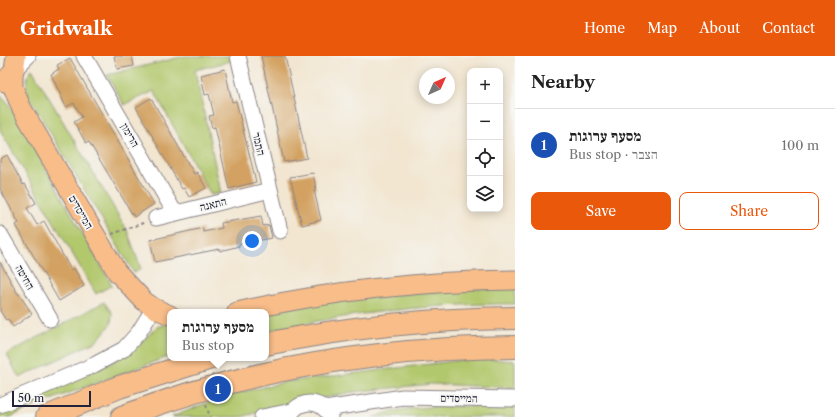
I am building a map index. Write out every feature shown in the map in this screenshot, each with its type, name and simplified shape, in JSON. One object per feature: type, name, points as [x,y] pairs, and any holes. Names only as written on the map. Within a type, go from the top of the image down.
[{"type":"highway","points":[[269,344],[382,326],[442,321],[515,318]]},
{"type":"highway","points":[[122,417],[220,385],[289,369],[354,358],[411,352],[515,347]]},
{"type":"highway","points":[[47,417],[119,388],[202,361]]},
{"type":"main road","name":"המייסדים","points":[[12,71],[13,87],[20,107],[110,261],[127,285],[144,301],[162,312]]},
{"type":"main road","points":[[251,309],[297,299],[387,286],[515,280]]},
{"type":"street","name":"הרימון","points":[[84,56],[175,213]]},
{"type":"street","name":"התמר","points":[[238,56],[280,231]]},
{"type":"street","name":"התאנה","points":[[156,218],[270,190]]},
{"type":"street","name":"החיטה","points":[[0,234],[50,320]]},
{"type":"street","points":[[0,405],[94,365],[124,349],[139,332],[162,312]]},
{"type":"street","name":"המייסדים","points":[[352,417],[403,397]]},
{"type":"street","name":"המייסדים","points":[[327,413],[403,397],[515,399]]},
{"type":"street","points":[[262,417],[290,414],[304,403],[312,402],[327,413]]},
{"type":"path","points":[[97,239],[156,218]]},
{"type":"green space","points":[[185,56],[230,56],[231,61],[195,70],[221,193],[211,195],[154,91],[124,105],[107,75]]},
{"type":"green space","points":[[32,69],[127,230],[141,269],[134,273],[28,95],[28,75]]},
{"type":"green space","points":[[0,95],[10,106],[112,285],[96,294],[0,130]]},
{"type":"green space","points":[[515,286],[515,304],[452,305],[390,311],[328,319],[269,330],[269,312],[325,300]]},
{"type":"green space","points":[[104,302],[112,313],[111,324],[97,341],[19,378],[7,354]]},
{"type":"green space","points":[[167,324],[167,357],[39,404],[10,417],[0,417],[0,411],[111,363],[138,345],[157,327]]},
{"type":"green space","points":[[478,358],[515,361],[515,388],[432,384],[352,392],[275,408],[241,417],[172,417],[221,397],[285,382]]},
{"type":"green space","points":[[425,407],[515,407],[515,417],[373,417],[390,412]]},
{"type":"building","points":[[114,56],[132,56],[134,66],[117,69]]},
{"type":"building","points":[[261,56],[285,56],[307,158],[284,162]]},
{"type":"building","points":[[70,58],[154,204],[134,217],[89,142],[86,143],[74,122],[82,117],[74,103],[66,107],[51,74],[59,69],[57,65]]},
{"type":"building","points":[[225,69],[232,102],[236,101],[256,182],[229,189],[215,127],[212,128],[209,116],[214,115],[209,94],[205,95],[201,75]]},
{"type":"building","points":[[151,98],[194,174],[197,172],[206,188],[189,197],[184,188],[182,189],[136,107]]},
{"type":"building","points":[[7,155],[23,185],[25,184],[36,203],[27,208],[37,225],[44,221],[71,270],[74,268],[84,286],[59,301],[16,225],[19,223],[0,189],[0,159]]},
{"type":"building","points":[[313,173],[316,189],[314,190],[321,220],[302,225],[290,177]]},
{"type":"building","points":[[261,216],[263,226],[269,225],[272,238],[239,244],[239,246],[220,251],[219,249],[155,262],[150,240],[203,228],[203,232],[222,228],[221,223]]},
{"type":"building","points":[[0,262],[18,294],[32,314],[13,327],[0,311]]},
{"type":"place","name":"מסעף ערוגות","points":[[218,389]]}]
